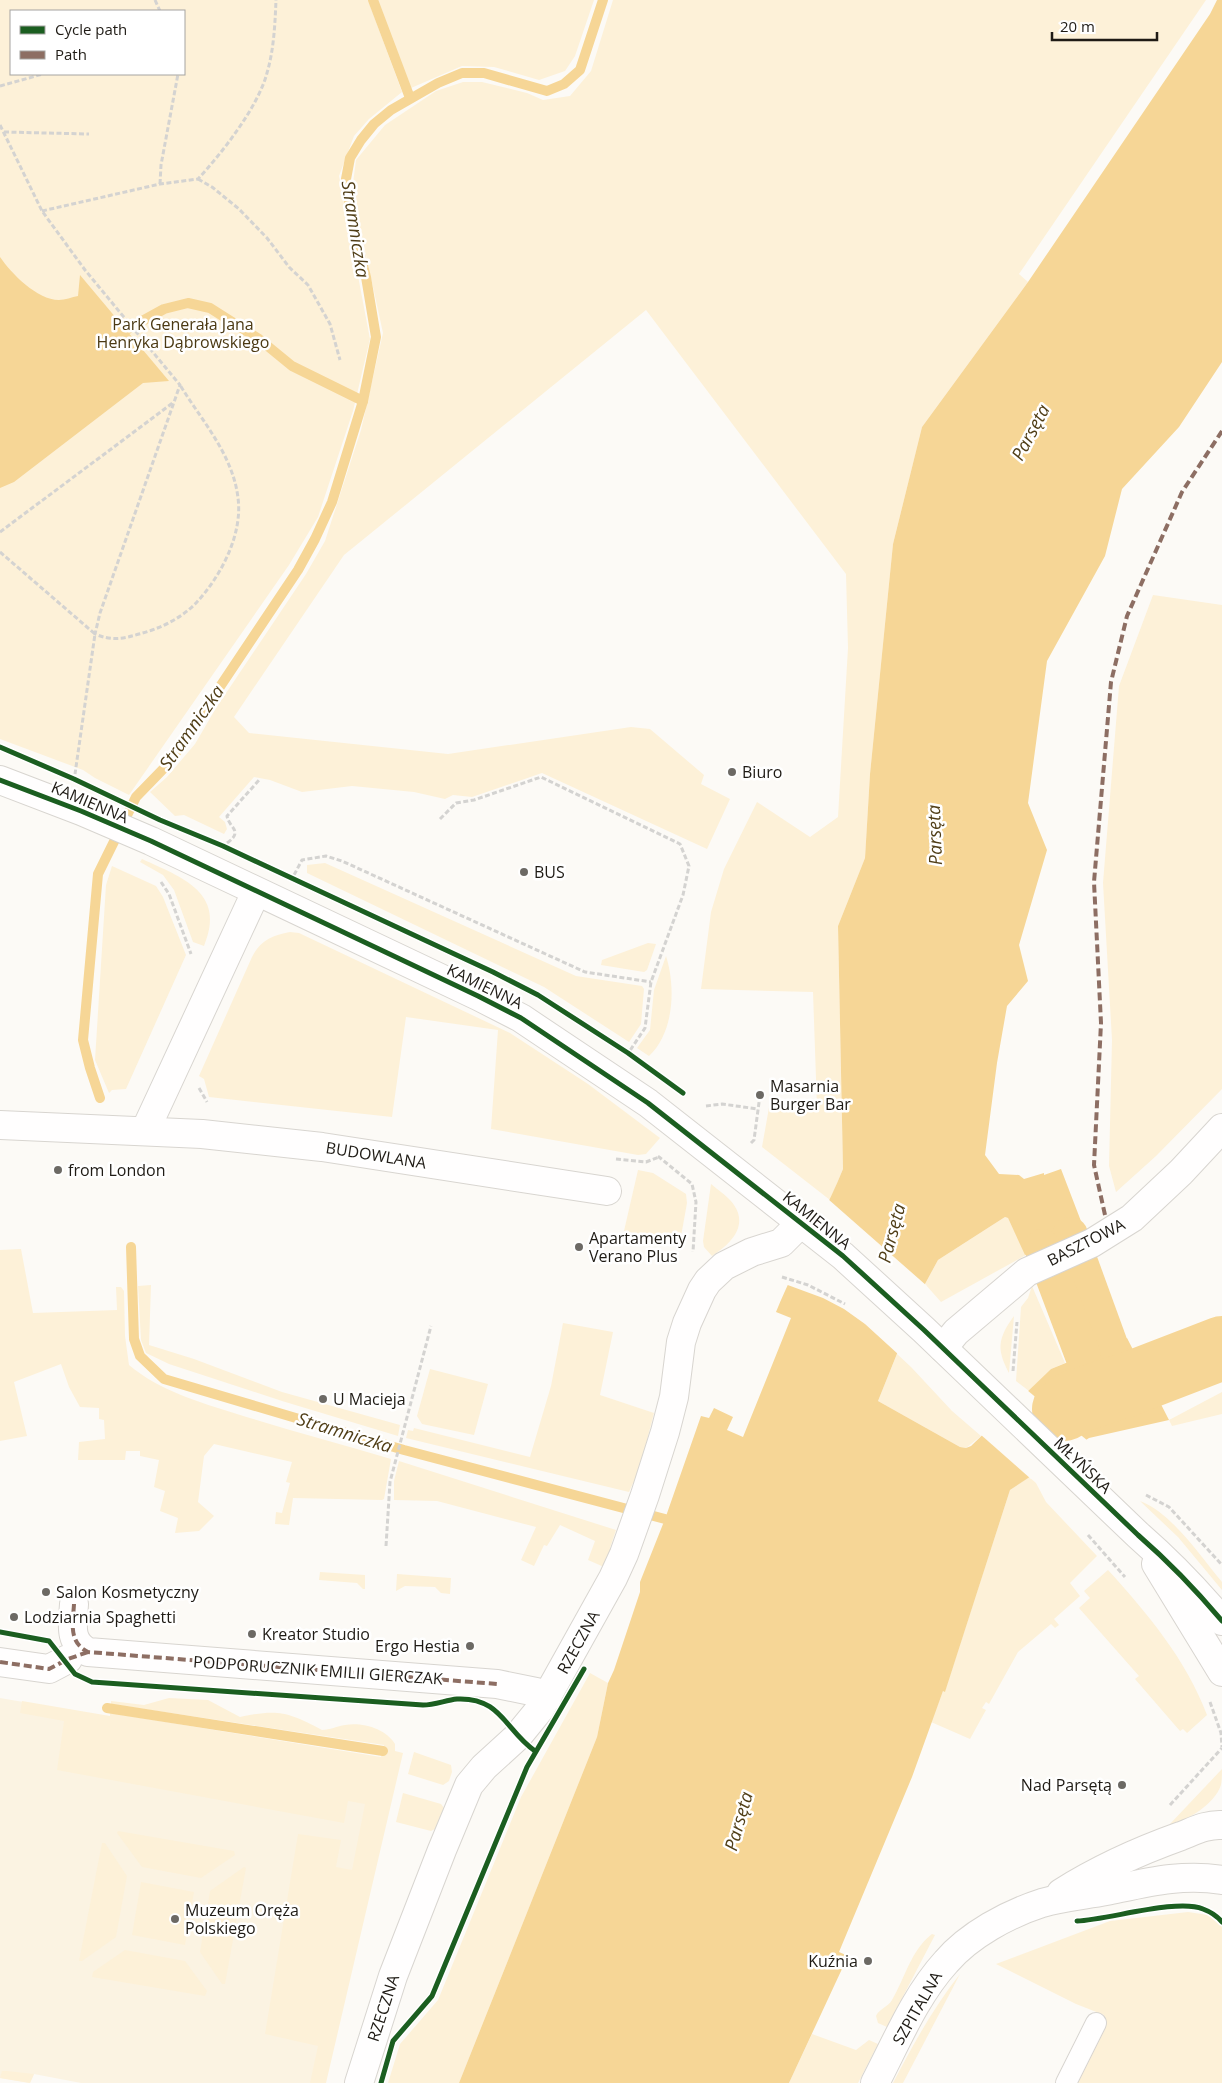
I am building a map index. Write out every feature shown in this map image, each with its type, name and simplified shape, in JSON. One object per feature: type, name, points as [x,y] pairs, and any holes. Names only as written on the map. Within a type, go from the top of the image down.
[{"type":"street","name":"KAMIENNA","points":[[0,780],[81,811],[151,841],[522,1018],[648,1103],[843,1256],[933,1339]]},
{"type":"street","points":[[145,1131],[256,892]]},
{"type":"street","name":"BUDOWLANA","points":[[0,1125],[202,1134],[322,1147],[607,1190]]},
{"type":"street","name":"BASZTOWA","points":[[933,1339],[956,1332],[1027,1272],[1092,1242],[1132,1218],[1181,1172],[1222,1128]]},
{"type":"street","name":"RZECZNA","points":[[359,2083],[393,1976],[469,1785],[484,1767],[530,1723],[547,1698],[613,1578],[645,1495],[670,1413],[681,1342],[687,1323],[702,1290],[708,1281],[724,1266],[752,1252],[780,1243],[802,1224]]},
{"type":"street","name":"MŁYŃSKA","points":[[933,1339],[1138,1535],[1168,1561],[1191,1584],[1222,1621]]},
{"type":"street","name":"MŁYŃSKA","points":[[1138,1535],[1222,1672]]},
{"type":"street","points":[[0,1662],[48,1669],[78,1655],[72,1633],[74,1604]]},
{"type":"street","name":"PODPORUCZNIK EMILII GIERCZAK","points":[[78,1655],[497,1684],[536,1692],[547,1698]]},
{"type":"street","name":"SZPITALNA","points":[[875,2083],[926,1988],[946,1962],[963,1945],[985,1930],[1048,1901],[1105,1867],[1207,1826],[1222,1825]]},
{"type":"street","name":"SZPITALNA","points":[[1048,1901],[1162,1879],[1192,1876],[1222,1880]]},
{"type":"lane","points":[[1066,2083],[1096,2023]]},
{"type":"path","points":[[198,179],[248,114],[258,96],[267,74],[273,46],[276,0]]},
{"type":"path","points":[[0,86],[39,75]]},
{"type":"path","points":[[160,184],[161,165],[178,75]]},
{"type":"path","points":[[0,125],[42,211],[85,270],[172,373],[209,429],[233,473],[238,499],[239,521],[222,565],[194,605],[175,620],[153,630],[124,638],[107,639],[95,634],[0,552]]},
{"type":"path","points":[[4,132],[89,134]]},
{"type":"path","points":[[42,211],[160,184],[198,179],[212,187],[239,210],[267,238],[290,267],[308,285],[330,324],[340,360]]},
{"type":"path","points":[[74,779],[77,769],[95,634],[100,613],[180,385]]},
{"type":"path","points":[[0,532],[174,402]]},
{"type":"path","points":[[440,819],[456,803],[474,800],[541,777],[680,844],[689,866],[683,895],[651,982],[645,1028],[628,1053]]},
{"type":"path","points":[[223,846],[234,838],[235,833],[234,827],[228,821],[227,816],[260,779]]},
{"type":"path","points":[[293,878],[302,860],[326,856],[342,861],[584,972],[651,982]]},
{"type":"path","points":[[160,881],[169,894],[192,956]]},
{"type":"path","points":[[749,1145],[754,1140],[760,1095]]},
{"type":"path","points":[[700,1107],[722,1104],[758,1109]]},
{"type":"path","points":[[664,1151],[659,1157],[692,1184],[696,1202],[692,1251],[698,1257]]},
{"type":"path","points":[[778,1276],[808,1285],[847,1305]]},
{"type":"path","points":[[1013,1377],[1017,1321]]},
{"type":"path","points":[[386,1546],[390,1482],[431,1326]]},
{"type":"path","points":[[1142,1494],[1169,1508],[1222,1565]]},
{"type":"path","points":[[1163,1812],[1222,1748]]},
{"type":"shaded area","name":"Muzeum Oręża Polskiego","points":[[0,1698],[378,1763],[319,2083],[81,2083],[34,2074],[30,2083],[0,2078]]},
{"type":"green space","name":"Park Generała Jana Henryka Dąbrowskiego","points":[[0,0],[368,0],[402,92],[369,119],[354,136],[339,176],[370,339],[353,411],[318,517],[289,565],[129,795],[83,770],[0,739]]},
{"type":"green space","points":[[377,0],[594,0],[575,56],[565,71],[539,80],[494,67],[462,66],[411,88]]},
{"type":"green space","points":[[613,0],[1206,0],[1019,274],[1028,282],[922,427],[893,544],[870,774],[865,858],[838,926],[843,1169],[830,1200],[762,1147],[770,1102],[817,1107],[813,992],[701,989],[711,912],[724,869],[757,802],[810,837],[838,817],[848,648],[846,574],[646,310],[344,555],[234,717],[249,733],[448,754],[631,727],[650,729],[704,775],[701,784],[730,799],[707,849],[542,773],[472,797],[453,795],[445,799],[414,792],[352,786],[302,792],[270,780],[254,777],[219,817],[225,822],[227,829],[224,834],[184,815],[175,816],[150,792],[167,777],[195,744],[216,708],[306,574],[325,541],[361,430],[383,333],[352,191],[356,160],[385,125],[436,91],[463,82],[482,82],[527,93],[543,100],[570,96],[591,71]]},
{"type":"green space","points":[[1153,595],[1222,605],[1222,1089],[1156,1156],[1116,1192],[1109,1166],[1112,1040],[1103,883],[1119,686]]},
{"type":"green space","points":[[142,859],[185,880],[205,899],[210,912],[210,927],[204,946],[193,942],[174,890],[163,875],[140,862]]},
{"type":"green space","points":[[325,863],[576,976],[642,986],[644,989],[641,1024],[629,1042],[544,987],[307,873],[307,865]]},
{"type":"green space","points":[[112,866],[156,886],[163,897],[186,955],[126,1089],[112,1090],[109,1093],[95,1060],[106,885]]},
{"type":"green space","points":[[290,932],[299,933],[510,1033],[588,1084],[660,1138],[646,1154],[638,1155],[491,1129],[498,1030],[406,1017],[392,1117],[209,1097],[204,1079],[199,1076],[252,957],[255,951],[267,940]]},
{"type":"green space","points":[[648,943],[656,944],[647,970],[644,972],[601,965],[602,960]]},
{"type":"green space","points":[[666,956],[671,981],[671,1009],[664,1035],[649,1056],[637,1048],[650,1030],[654,990]]},
{"type":"green space","points":[[638,1170],[653,1173],[686,1194],[687,1203],[680,1242],[624,1231]]},
{"type":"green space","points":[[711,1184],[732,1202],[738,1213],[739,1221],[735,1235],[712,1256],[704,1247],[703,1241]]},
{"type":"green space","points":[[1005,1217],[1008,1218],[1026,1255],[941,1302],[925,1284],[938,1260]]},
{"type":"green space","points":[[21,1249],[33,1313],[117,1310],[116,1287],[121,1287],[124,1291],[125,1336],[129,1365],[167,1389],[194,1400],[391,1459],[384,1499],[293,1498],[289,1525],[275,1524],[276,1512],[282,1513],[290,1483],[286,1482],[292,1462],[214,1444],[204,1456],[198,1502],[214,1516],[199,1531],[175,1533],[178,1518],[160,1511],[165,1491],[154,1487],[159,1460],[140,1456],[140,1451],[126,1451],[125,1460],[78,1460],[79,1442],[105,1439],[104,1420],[99,1419],[99,1408],[80,1407],[69,1387],[61,1364],[14,1382],[27,1436],[0,1441],[0,1250]]},
{"type":"green space","points":[[151,1285],[149,1345],[194,1359],[282,1392],[400,1425],[398,1436],[169,1364],[146,1353],[141,1340],[138,1286]]},
{"type":"green space","points":[[1032,1286],[1065,1363],[1051,1369],[1029,1391],[1016,1381],[1021,1307],[1028,1298]]},
{"type":"green space","points":[[1014,1316],[1009,1373],[1002,1357],[1001,1344],[1002,1337]]},
{"type":"green space","points":[[563,1323],[613,1332],[600,1395],[654,1413],[636,1483],[633,1483],[629,1492],[406,1438],[408,1430],[413,1431],[414,1428],[530,1457],[551,1386]]},
{"type":"green space","points":[[897,1354],[952,1411],[981,1436],[966,1448],[960,1447],[878,1401]]},
{"type":"green space","points":[[430,1369],[488,1384],[474,1435],[422,1424],[417,1416]]},
{"type":"green space","points":[[1222,1392],[1222,1414],[1172,1426],[1169,1420]]},
{"type":"green space","points":[[399,1461],[616,1530],[610,1548],[612,1549],[604,1567],[588,1560],[595,1541],[560,1525],[547,1546],[544,1545],[534,1566],[521,1560],[536,1527],[437,1501],[394,1500],[394,1481]]},
{"type":"green space","points":[[1029,1477],[1036,1483],[1046,1502],[1097,1556],[1070,1583],[1080,1596],[1054,1619],[1059,1625],[1055,1628],[1051,1624],[1018,1652],[989,1704],[986,1702],[982,1708],[986,1710],[970,1739],[931,1722],[943,1691],[945,1691],[1010,1490]]},
{"type":"green space","points":[[1140,1501],[1163,1515],[1185,1536],[1222,1582],[1222,1590],[1178,1537]]},
{"type":"green space","points":[[1108,1570],[1151,1620],[1177,1656],[1198,1694],[1207,1715],[1187,1733],[1183,1729],[1180,1731],[1135,1679],[1139,1676],[1079,1608],[1090,1598],[1084,1591]]},
{"type":"green space","points":[[320,1572],[365,1575],[365,1589],[357,1583],[319,1580]]},
{"type":"green space","points":[[397,1574],[451,1578],[450,1594],[441,1593],[435,1587],[405,1586],[396,1591]]},
{"type":"green space","points":[[590,1673],[608,1683],[597,1737],[459,2083],[388,2083],[400,2044],[438,2000],[521,1797]]},
{"type":"green space","points":[[169,1698],[208,1700],[240,1717],[264,1713],[282,1714],[300,1719],[322,1730],[352,1724],[366,1726],[386,1734],[395,1744],[395,1751],[403,1753],[326,2083],[310,2083],[318,2046],[265,2034],[298,1834],[341,1840],[336,1867],[352,1870],[365,1804],[348,1801],[344,1823],[57,1770],[64,1721],[20,1713],[22,1701],[110,1716],[110,1713],[381,1757],[384,1745],[111,1704],[111,1701],[144,1705]]},
{"type":"green space","points":[[414,1752],[451,1765],[452,1772],[449,1781],[443,1785],[408,1774]]},
{"type":"green space","points":[[1222,1769],[1221,1785],[1213,1799],[1193,1815],[1170,1827],[1170,1824]]},
{"type":"green space","points":[[403,1793],[441,1804],[444,1808],[435,1829],[431,1831],[396,1822]]},
{"type":"green space","points":[[118,1831],[234,1851],[235,1855],[201,1878],[142,1867],[117,1833]]},
{"type":"green space","points":[[102,1843],[105,1843],[127,1876],[116,1937],[82,1961],[79,1961]]},
{"type":"green space","points":[[244,1867],[246,1868],[225,1984],[222,1984],[200,1952],[210,1891]]},
{"type":"green space","points":[[141,1882],[194,1892],[185,1945],[132,1935]]},
{"type":"green space","points":[[1188,1912],[1208,1915],[1222,1927],[1222,2083],[1071,2083],[1104,2015],[1076,2004],[996,1964],[1110,1921]]},
{"type":"green space","points":[[932,1934],[935,1935],[887,2027],[878,2023],[877,2014],[892,2000],[914,1956]]},
{"type":"green space","points":[[125,1950],[185,1961],[207,1991],[205,1996],[92,1977],[93,1972]]},
{"type":"green space","points":[[960,1974],[903,2083],[893,2083],[932,2013]]},
{"type":"green space","points":[[812,2034],[856,2050],[869,2040],[878,2044],[858,2083],[789,2083]]},
{"type":"green space","points":[[2,2071],[34,2074],[30,2083],[0,2078]]},
{"type":"water","points":[[1217,0],[1222,0],[1222,362],[1179,427],[1122,489],[1105,556],[1047,661],[1028,803],[1047,850],[1019,945],[1028,981],[1007,1006],[997,1063],[985,1155],[999,1174],[1019,1175],[1024,1179],[1061,1169],[1084,1229],[1025,1255],[1008,1218],[1005,1217],[938,1260],[925,1284],[878,1401],[960,1447],[966,1448],[971,1446],[1051,1369],[1127,1338],[1169,1420],[1089,1438],[1010,1490],[945,1692],[943,1691],[912,1777],[839,1952],[848,1956],[789,2083],[459,2083],[597,1737],[608,1683],[640,1592],[640,1582],[665,1519],[701,1416],[709,1418],[714,1408],[733,1417],[727,1430],[743,1437],[791,1318],[776,1312],[843,1169],[838,926],[865,858],[870,774],[893,544],[922,427],[1028,282],[1210,14]]},
{"type":"water","points":[[0,257],[25,284],[42,296],[51,299],[61,300],[78,296],[80,275],[169,381],[143,383],[14,482],[0,488]]},
{"type":"pier","points":[[828,1199],[927,1286],[899,1355],[865,1324],[844,1309],[823,1298],[785,1284]]},
{"type":"pier","points":[[1027,1390],[1088,1441],[1031,1479],[980,1434]]},
{"type":"waterway","points":[[373,0],[410,98]]},
{"type":"waterway","name":"Stramniczka","points":[[100,1098],[83,1040],[98,874],[136,797],[169,763],[298,570],[332,502],[363,401],[376,337],[366,277],[352,224],[346,179],[350,158],[374,124],[391,110],[438,83],[462,73],[484,73],[547,91],[564,84],[580,70],[603,0]]},
{"type":"waterway","name":"Stramniczka","points":[[126,330],[164,309],[188,303],[210,308],[259,339],[292,366],[363,401]]},
{"type":"waterway","points":[[1070,1235],[1110,1345]]},
{"type":"waterway","name":"Stramniczka","points":[[131,1247],[134,1339],[140,1356],[164,1379],[404,1450],[665,1519]]},
{"type":"waterway","points":[[1042,1247],[1083,1356]]},
{"type":"waterway","name":"Parsęta","points":[[1064,1409],[1074,1402],[1126,1385],[1222,1348]]},
{"type":"waterway","points":[[107,1708],[383,1751]]},
{"type":"marked path","points":[[1105,1215],[1094,1165],[1101,1023],[1094,882],[1111,682],[1127,616],[1182,492],[1222,431]]},
{"type":"marked path","points":[[74,1604],[73,1631],[77,1643],[88,1652],[497,1684]]},
{"type":"marked path","points":[[0,1662],[49,1669],[68,1659],[88,1652]]},
{"type":"cycle path","points":[[0,747],[74,779],[160,820],[223,846],[493,972],[538,995],[628,1053],[683,1093]]},
{"type":"cycle path","points":[[0,780],[81,811],[151,841],[478,996],[521,1018],[648,1103],[843,1256],[924,1330],[1161,1555],[1222,1621]]},
{"type":"cycle path","points":[[0,1632],[49,1641],[75,1674],[92,1682],[423,1705],[457,1699],[472,1700],[484,1703],[493,1709],[535,1751]]},
{"type":"cycle path","points":[[381,2083],[393,2041],[432,1996],[527,1767],[584,1669]]},
{"type":"cycle path","points":[[1077,1921],[1160,1908],[1191,1906],[1214,1914],[1222,1922]]},
{"type":"place","name":"Biuro","points":[[732,772]]},
{"type":"place","name":"BUS","points":[[524,872]]},
{"type":"place","name":"Masarnia Burger Bar","points":[[760,1095]]},
{"type":"place","name":"from London","points":[[58,1170]]},
{"type":"place","name":"Apartamenty Verano Plus","points":[[579,1247]]},
{"type":"place","name":"U Macieja","points":[[323,1399]]},
{"type":"place","name":"Salon Kosmetyczny","points":[[46,1592]]},
{"type":"place","name":"Lodziarnia Spaghetti","points":[[14,1617]]},
{"type":"place","name":"Kreator Studio","points":[[252,1634]]},
{"type":"place","name":"Ergo Hestia","points":[[470,1646]]},
{"type":"place","name":"Nad Parsętą","points":[[1122,1785]]},
{"type":"place","name":"Muzeum Oręża Polskiego","points":[[175,1919]]},
{"type":"place","name":"Kuźnia","points":[[868,1961]]}]
